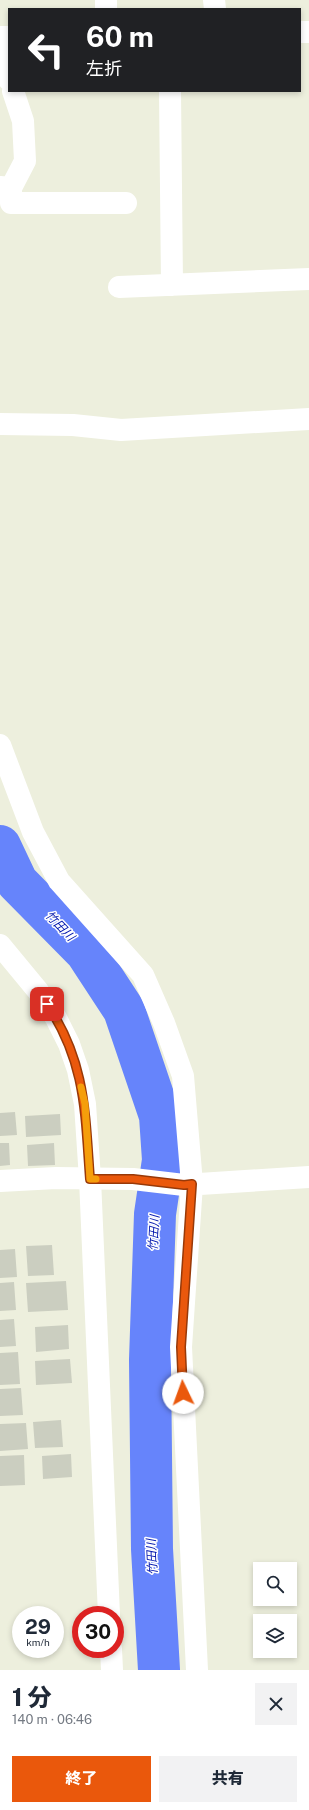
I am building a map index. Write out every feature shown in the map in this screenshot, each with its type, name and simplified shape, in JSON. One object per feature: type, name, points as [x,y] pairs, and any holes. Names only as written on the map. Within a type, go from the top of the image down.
[{"type":"street","points":[[0,54],[8,77]]},
{"type":"street","points":[[12,92],[22,121],[26,161],[5,187],[11,203],[126,203]]},
{"type":"street","points":[[170,92],[172,285]]},
{"type":"street","points":[[119,288],[309,279]]},
{"type":"street","points":[[0,424],[72,425],[121,430],[309,419]]},
{"type":"street","points":[[0,744],[33,832],[59,881],[143,975],[164,1023],[183,1076],[188,1184],[181,1347],[197,1670]]},
{"type":"street","points":[[0,946],[38,991],[56,1018],[69,1044],[78,1070],[85,1104],[90,1179],[109,1606]]},
{"type":"street","points":[[0,1181],[56,1178],[133,1179],[188,1184],[309,1177]]},
{"type":"street","points":[[111,1658],[112,1670]]},
{"type":"building","points":[[15,1112],[17,1135],[0,1136],[0,1113]]},
{"type":"building","points":[[60,1114],[61,1135],[26,1137],[25,1116]]},
{"type":"building","points":[[0,1143],[9,1143],[10,1165],[0,1166]]},
{"type":"building","points":[[54,1143],[55,1165],[28,1166],[27,1145]]},
{"type":"building","points":[[52,1245],[54,1275],[28,1276],[26,1246]]},
{"type":"building","points":[[15,1249],[17,1277],[0,1278],[0,1250]]},
{"type":"building","points":[[66,1281],[68,1310],[28,1312],[26,1283]]},
{"type":"building","points":[[14,1282],[16,1310],[0,1311],[0,1283]]},
{"type":"building","points":[[14,1319],[16,1346],[0,1347],[0,1320]]},
{"type":"building","points":[[68,1325],[69,1349],[36,1352],[35,1327]]},
{"type":"building","points":[[18,1352],[20,1384],[0,1385],[0,1353]]},
{"type":"building","points":[[70,1359],[72,1383],[36,1385],[35,1361]]},
{"type":"building","points":[[21,1388],[23,1415],[0,1416],[0,1389]]},
{"type":"building","points":[[61,1420],[63,1447],[35,1448],[33,1422]]},
{"type":"building","points":[[26,1423],[28,1449],[0,1451],[0,1424]]},
{"type":"building","points":[[71,1454],[72,1477],[43,1479],[42,1456]]},
{"type":"building","points":[[24,1455],[25,1485],[0,1486],[0,1456]]},
{"type":"waterway","name":"竹田川","points":[[0,846],[17,882],[86,952],[124,1010],[160,1116],[163,1160],[155,1214],[150,1360],[152,1549],[159,1670]]},
{"type":"slow traffic","points":[[81,1087],[85,1104],[90,1179],[96,1179]]},
{"type":"route","points":[[47,1004],[69,1044],[78,1070],[85,1104],[90,1179],[133,1179],[184,1185],[192,1184],[181,1347],[183,1393]]}]
